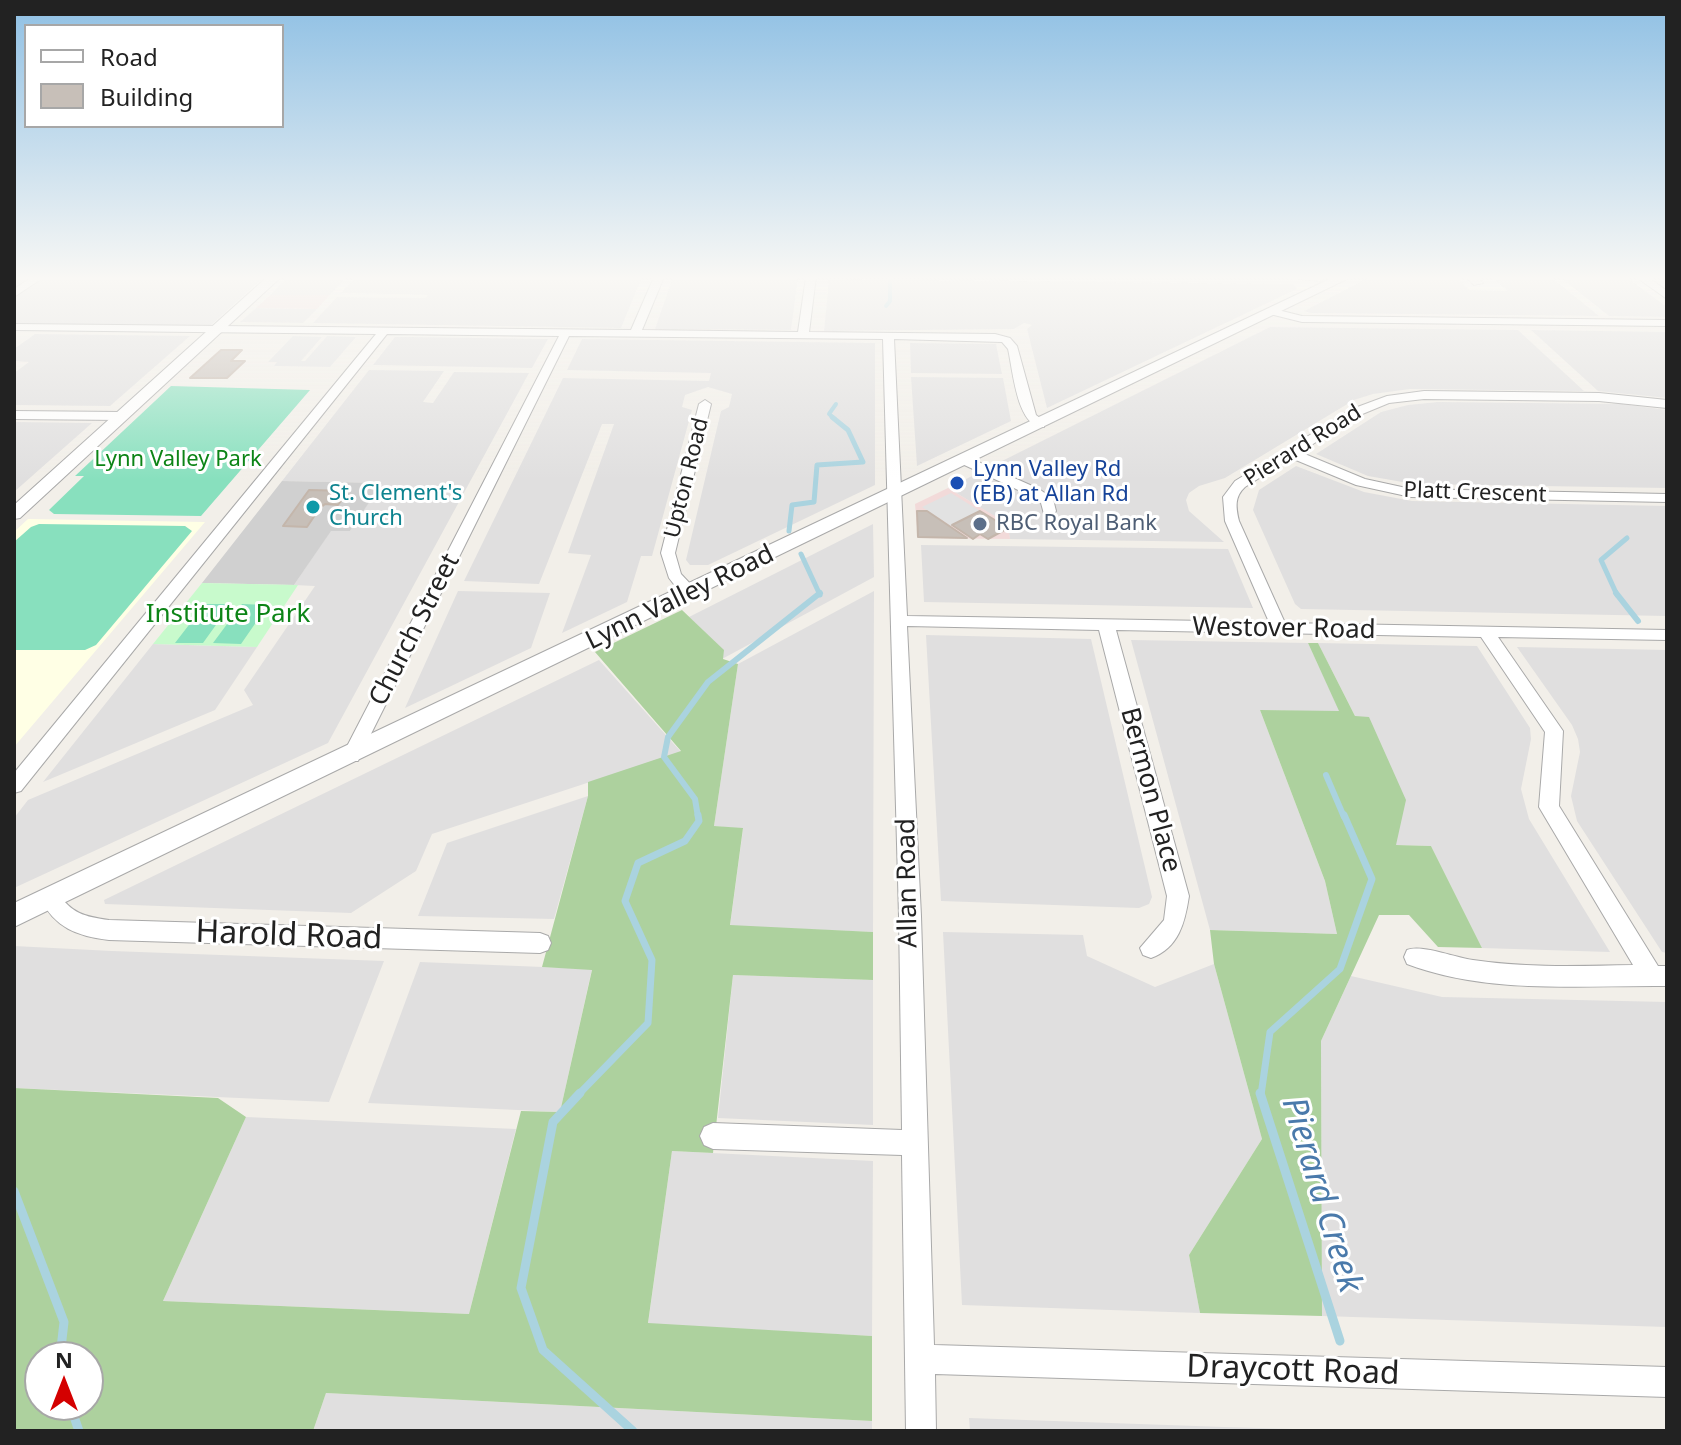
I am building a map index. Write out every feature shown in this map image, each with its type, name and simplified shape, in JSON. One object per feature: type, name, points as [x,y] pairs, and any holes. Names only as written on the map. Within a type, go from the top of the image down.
[{"type":"street","points":[[14,514],[201,344]]},
{"type":"street","points":[[14,786],[373,344]]},
{"type":"street","name":"Church Street","points":[[351,756],[560,344]]},
{"type":"street","name":"Allan Road","points":[[888,344],[910,916],[921,1431]]},
{"type":"street","points":[[1010,344],[1030,417],[1040,424]]},
{"type":"street","name":"Lynn Valley Road","points":[[14,916],[1206,344]]},
{"type":"street","name":"Pierard Road","points":[[1280,629],[1232,521],[1228,504],[1234,489],[1356,412],[1404,397],[1599,397],[1667,404]]},
{"type":"street","name":"Upton Road","points":[[690,592],[674,576],[668,564],[668,553],[705,404]]},
{"type":"street","points":[[14,415],[121,416]]},
{"type":"street","name":"Platt Crescent","points":[[1290,453],[1361,482],[1411,493],[1667,498]]},
{"type":"street","points":[[965,460],[995,477],[1021,483],[1037,492],[1048,502],[1049,511]]},
{"type":"street","name":"Westover Road","points":[[901,621],[1667,635]]},
{"type":"street","name":"Bermon Place","points":[[1106,625],[1178,896],[1174,924],[1151,948]]},
{"type":"street","points":[[1486,632],[1554,731],[1555,746],[1548,785],[1549,807],[1659,976]]},
{"type":"street","name":"Harold Road","points":[[51,898],[56,910],[69,922],[119,931],[540,943]]},
{"type":"street","points":[[1415,957],[1447,969],[1483,972],[1659,976]]},
{"type":"street","points":[[713,1136],[913,1143]]},
{"type":"street","name":"Draycott Road","points":[[919,1359],[1667,1382]]},
{"type":"shaded area","points":[[20,344],[180,344],[110,406],[14,405],[14,373],[29,362],[14,361],[14,349]]},
{"type":"shaded area","points":[[285,344],[315,344],[301,361],[305,361],[320,344],[350,344],[330,367],[274,366],[277,362],[268,362]]},
{"type":"shaded area","points":[[389,344],[545,344],[532,368],[373,365]]},
{"type":"shaded area","points":[[579,344],[875,344],[875,485],[708,565],[690,565],[686,560],[721,411],[729,407],[732,394],[708,387],[685,395],[682,407],[692,410],[652,556],[641,556],[627,602],[562,633],[591,555],[568,553],[614,424],[602,424],[539,584],[464,581],[563,378],[709,381],[711,373],[567,370]]},
{"type":"shaded area","points":[[910,344],[996,344],[1002,374],[911,373]]},
{"type":"shaded area","points":[[1031,344],[1181,344],[1047,408]]},
{"type":"shaded area","points":[[1235,344],[1534,344],[1584,391],[1410,389],[1354,400],[1225,478],[1199,486],[1189,493],[1186,500],[1189,511],[1224,542],[1010,539],[1007,524],[948,488]]},
{"type":"shaded area","points":[[1547,344],[1667,344],[1667,398],[1598,391]]},
{"type":"shaded area","points":[[369,370],[444,371],[423,402],[433,403],[454,372],[529,373],[328,743],[14,888],[14,818],[28,800],[253,705],[244,690],[315,586],[294,585],[331,530],[350,531],[381,483],[282,481]]},
{"type":"shaded area","points":[[911,377],[1003,378],[1011,421],[917,466]]},
{"type":"shaded area","points":[[1438,402],[1622,404],[1667,410],[1667,488],[1414,484],[1368,476],[1316,454],[1381,412]]},
{"type":"shaded area","points":[[14,422],[92,423],[14,492]]},
{"type":"shaded area","points":[[1296,466],[1364,492],[1412,501],[1667,506],[1667,616],[1301,609],[1295,604],[1253,510],[1259,490]]},
{"type":"shaded area","points":[[282,481],[382,483],[350,531],[331,531],[294,585],[202,583]]},
{"type":"shaded area","points":[[948,488],[1008,524],[1010,539],[918,538],[915,504]]},
{"type":"shaded area","points":[[951,493],[980,511],[951,526],[922,507]]},
{"type":"shaded area","points":[[28,519],[205,522],[14,747],[14,532]]},
{"type":"shaded area","points":[[873,524],[874,577],[722,659],[723,650],[689,617]]},
{"type":"shaded area","points":[[921,545],[1228,549],[1253,608],[924,602]]},
{"type":"shaded area","points":[[458,591],[550,593],[531,648],[405,708]]},
{"type":"shaded area","points":[[874,591],[873,932],[730,926],[743,829],[714,826],[738,664]]},
{"type":"shaded area","points":[[926,635],[1091,639],[1152,897],[1149,904],[1139,908],[941,901]]},
{"type":"shaded area","points":[[1131,640],[1308,643],[1340,712],[1260,710],[1325,881],[1337,934],[1210,930]]},
{"type":"shaded area","points":[[1318,643],[1477,646],[1530,728],[1531,739],[1521,789],[1529,819],[1610,952],[1482,948],[1431,846],[1396,845],[1355,716]]},
{"type":"shaded area","points":[[153,644],[257,647],[215,710],[43,782]]},
{"type":"shaded area","points":[[1517,647],[1667,650],[1667,953],[1662,952],[1577,821],[1571,796],[1580,752],[1578,739],[1572,725]]},
{"type":"shaded area","points":[[599,660],[681,752],[432,834],[416,871],[351,913],[105,904],[104,900]]},
{"type":"shaded area","points":[[588,796],[554,919],[418,916],[447,843]]},
{"type":"shaded area","points":[[943,932],[1083,935],[1087,956],[1155,987],[1214,964],[1262,1139],[1189,1255],[1200,1313],[962,1305]]},
{"type":"shaded area","points":[[14,946],[384,961],[329,1102],[14,1088]]},
{"type":"shaded area","points":[[420,962],[592,969],[560,1112],[368,1103]]},
{"type":"shaded area","points":[[733,975],[873,980],[873,1125],[718,1118]]},
{"type":"shaded area","points":[[1351,976],[1442,997],[1667,1002],[1667,1327],[1322,1316],[1321,1041]]},
{"type":"shaded area","points":[[246,1117],[516,1129],[469,1314],[163,1301]]},
{"type":"shaded area","points":[[672,1151],[873,1161],[872,1336],[648,1324]]},
{"type":"shaded area","points":[[326,1393],[872,1421],[872,1431],[313,1431]]},
{"type":"shaded area","points":[[969,1418],[1224,1427],[1362,1431],[970,1431]]},
{"type":"green space","name":"Lynn Valley Park","points":[[171,386],[310,390],[201,516],[54,514],[49,510],[84,476],[75,476]]},
{"type":"green space","points":[[39,524],[185,526],[192,531],[96,645],[85,650],[14,650],[14,542]]},
{"type":"green space","name":"Institute Park","points":[[202,583],[298,585],[257,647],[153,644]]},
{"type":"green space","points":[[205,604],[231,604],[203,643],[175,643]]},
{"type":"green space","points":[[242,604],[268,605],[241,644],[213,643]]},
{"type":"green space","points":[[682,610],[724,650],[723,659],[738,664],[714,826],[743,828],[730,925],[873,932],[873,980],[733,975],[713,1153],[672,1151],[648,1323],[872,1336],[872,1421],[326,1393],[313,1431],[14,1431],[14,1088],[218,1098],[246,1117],[163,1301],[469,1314],[521,1111],[560,1112],[592,970],[542,967],[588,796],[588,782],[681,751],[595,652]]},
{"type":"green space","points":[[1308,643],[1318,643],[1355,716],[1369,717],[1406,800],[1396,845],[1431,846],[1482,948],[1438,947],[1409,915],[1379,915],[1321,1041],[1322,1316],[1200,1313],[1189,1255],[1262,1139],[1214,964],[1210,930],[1337,934],[1325,881],[1260,710],[1339,711]]},
{"type":"building","points":[[221,350],[242,350],[231,361],[245,361],[227,378],[190,378]]},
{"type":"building","name":"St. Clement's Church","points":[[309,490],[348,491],[338,505],[325,504],[319,509],[307,527],[283,526]]},
{"type":"building","points":[[917,511],[927,511],[967,538],[918,537]]},
{"type":"building","points":[[980,511],[1008,528],[988,539],[980,534],[973,539],[952,525]]},
{"type":"waterway","points":[[835,419],[829,414],[836,404]]},
{"type":"waterway","points":[[789,531],[792,505],[814,502],[817,465],[863,462],[848,430],[832,417]]},
{"type":"waterway","points":[[1616,593],[1601,560],[1627,538]]},
{"type":"waterway","points":[[801,554],[819,594]]},
{"type":"waterway","points":[[1616,593],[1638,621]]},
{"type":"waterway","points":[[698,817],[695,799],[664,757],[668,737],[708,682],[819,594]]},
{"type":"waterway","name":"Pierard Creek","points":[[1326,775],[1344,817]]},
{"type":"waterway","points":[[578,1095],[648,1023],[652,960],[625,901],[638,863],[685,841],[699,821],[698,815]]},
{"type":"waterway","name":"Pierard Creek","points":[[1261,1095],[1270,1032],[1340,969],[1372,879],[1344,815]]},
{"type":"waterway","points":[[580,1093],[553,1122],[521,1288],[543,1350],[633,1431]]},
{"type":"waterway","name":"Pierard Creek","points":[[1260,1093],[1340,1341]]},
{"type":"waterway","points":[[14,1191],[64,1322],[62,1341]]},
{"type":"waterway","points":[[76,1421],[79,1431]]},
{"type":"place","name":"Lynn Valley Rd (EB) at Allan Rd","points":[[957,483]]},
{"type":"place","name":"St. Clement's Church","points":[[313,507]]},
{"type":"place","name":"RBC Royal Bank","points":[[980,524]]}]
